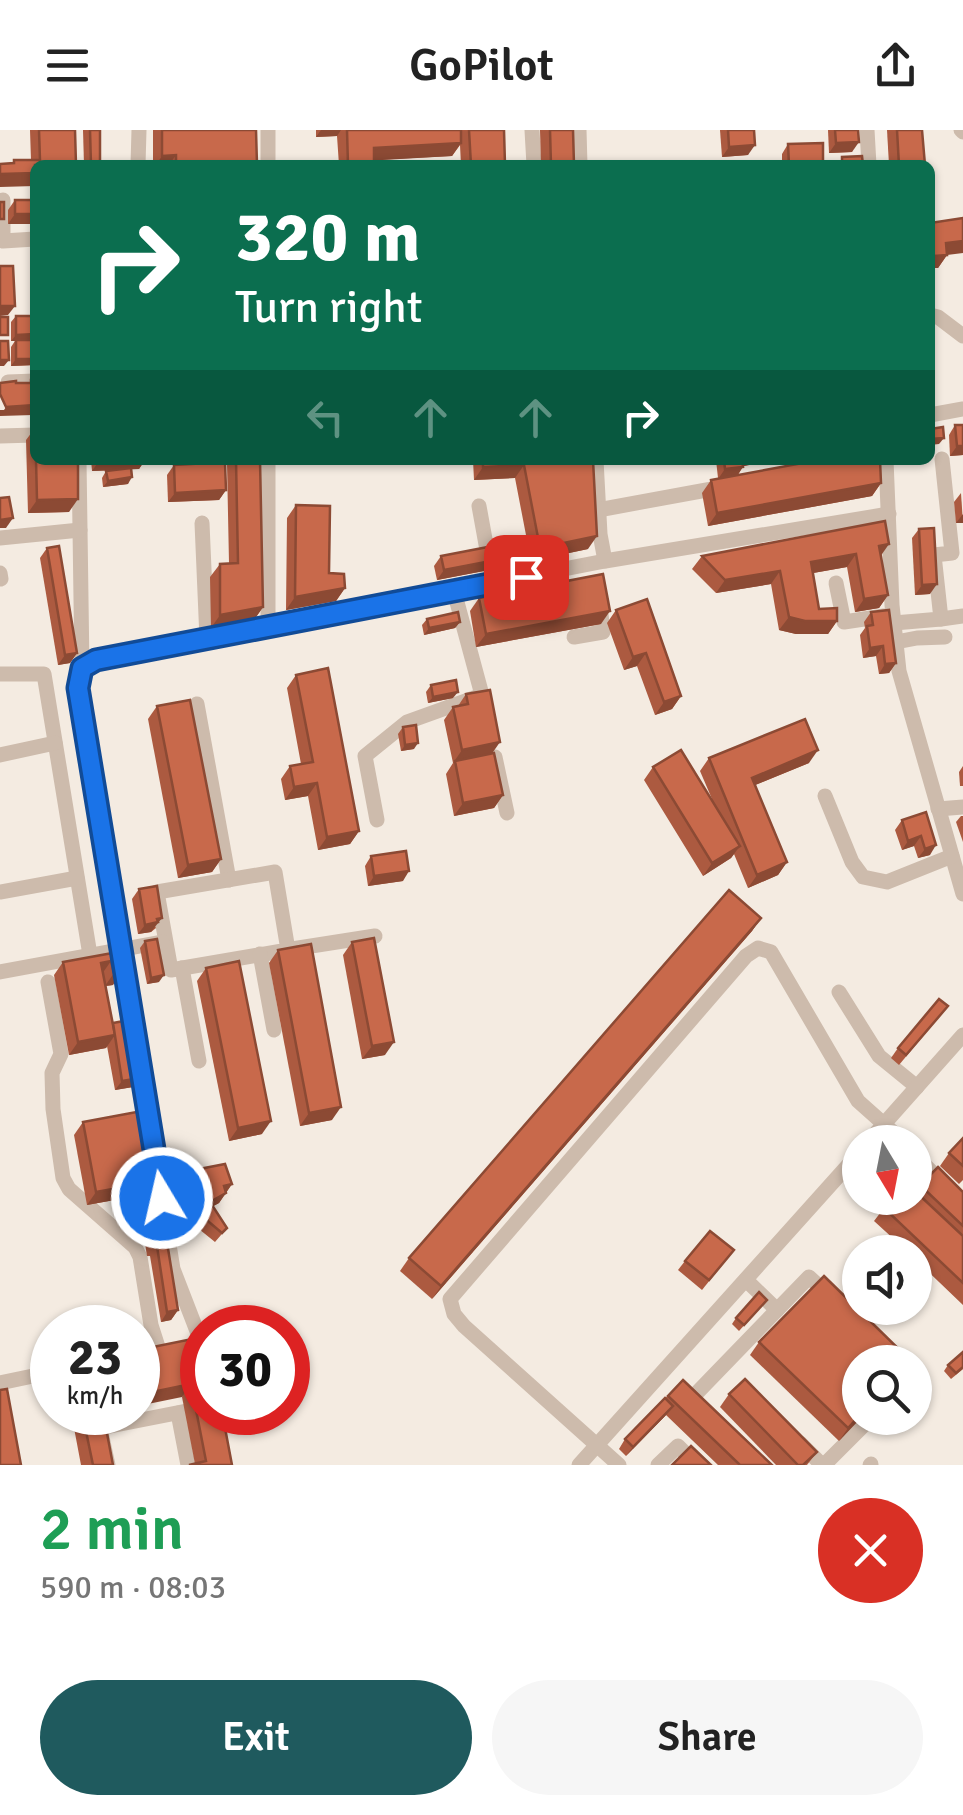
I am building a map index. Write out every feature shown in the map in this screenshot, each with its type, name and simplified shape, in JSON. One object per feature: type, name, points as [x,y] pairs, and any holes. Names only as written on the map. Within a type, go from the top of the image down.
[{"type":"street","points":[[138,160],[139,130]]},
{"type":"street","points":[[268,130],[268,160]]},
{"type":"street","points":[[532,130],[534,160]]},
{"type":"street","points":[[579,130],[580,160]]},
{"type":"street","points":[[867,130],[869,160]]},
{"type":"street","points":[[7,200],[3,241],[30,239]]},
{"type":"street","points":[[935,316],[963,336]]},
{"type":"street","points":[[8,382],[30,382]]},
{"type":"street","points":[[935,412],[963,409]]},
{"type":"street","points":[[0,436],[30,435]]},
{"type":"street","points":[[941,619],[934,555],[957,553],[942,459]]},
{"type":"street","points":[[78,465],[82,668],[78,688],[173,1269],[179,1346]]},
{"type":"street","points":[[268,465],[268,628]]},
{"type":"street","points":[[574,638],[602,632],[596,465]]},
{"type":"street","points":[[886,465],[898,670],[956,857],[963,894]]},
{"type":"street","points":[[598,510],[734,485]]},
{"type":"street","points":[[479,506],[493,583]]},
{"type":"street","points":[[82,668],[96,660],[493,583],[597,574],[889,514]]},
{"type":"street","points":[[202,523],[207,640]]},
{"type":"street","points":[[0,538],[80,530]]},
{"type":"street","points":[[836,583],[844,622],[963,616]]},
{"type":"street","points":[[377,820],[364,756],[407,722],[483,703],[454,591]]},
{"type":"street","points":[[896,642],[944,638]]},
{"type":"street","points":[[0,674],[44,674],[90,955]]},
{"type":"street","points":[[197,704],[229,880]]},
{"type":"street","points":[[0,755],[55,743]]},
{"type":"street","points":[[492,746],[507,814]]},
{"type":"street","points":[[825,796],[852,862],[863,877],[887,882],[956,857]]},
{"type":"street","points":[[938,809],[963,807]]},
{"type":"street","points":[[288,950],[275,872],[157,892],[171,970],[375,936]]},
{"type":"street","points":[[0,892],[77,878]]},
{"type":"street","points":[[0,972],[166,942]]},
{"type":"street","points":[[619,1465],[464,1326],[454,1314],[450,1298],[746,956],[758,948],[771,952],[858,1101],[882,1125]]},
{"type":"street","points":[[260,954],[274,1030]]},
{"type":"street","points":[[182,968],[199,1061]]},
{"type":"street","points":[[48,982],[61,1054],[52,1073],[63,1178],[69,1189],[134,1247],[140,1257],[152,1325],[179,1346]]},
{"type":"street","points":[[839,992],[879,1056],[917,1088]]},
{"type":"street","points":[[884,1125],[963,1036]]},
{"type":"street","points":[[580,1465],[842,1172]]},
{"type":"street","points":[[932,1172],[963,1204]]},
{"type":"street","points":[[703,1413],[690,1400],[810,1276],[842,1308]]},
{"type":"street","points":[[746,1280],[777,1310]]},
{"type":"street","points":[[721,1368],[734,1380]]},
{"type":"street","points":[[0,1383],[30,1377]]},
{"type":"street","points":[[108,1465],[100,1428],[178,1412],[188,1465]]},
{"type":"street","points":[[784,1428],[824,1465],[853,1435]]},
{"type":"street","points":[[658,1465],[678,1446],[697,1465]]},
{"type":"building","points":[[39,130],[75,130],[76,160],[40,160]]},
{"type":"building","points":[[90,130],[100,130],[100,160],[91,160]]},
{"type":"building","points":[[162,130],[256,130],[257,160],[176,160],[176,155],[162,156]]},
{"type":"building","points":[[347,130],[461,130],[461,143],[374,148],[374,160],[348,160]]},
{"type":"building","points":[[469,130],[504,130],[505,160],[471,160]]},
{"type":"building","points":[[550,130],[573,130],[574,160],[551,160]]},
{"type":"building","points":[[728,130],[754,130],[755,145],[729,147]]},
{"type":"building","points":[[835,130],[858,130],[859,142],[836,143]]},
{"type":"building","points":[[897,130],[922,130],[925,160],[899,160]]},
{"type":"building","points":[[823,143],[823,160],[789,160],[788,144]]},
{"type":"building","points":[[862,156],[862,160],[842,160]]},
{"type":"building","points":[[30,160],[30,173],[0,174],[0,164]]},
{"type":"building","points":[[15,200],[30,200],[30,214],[15,214]]},
{"type":"building","points":[[0,202],[4,202],[4,219],[0,219]]},
{"type":"building","points":[[963,218],[963,241],[946,243],[947,255],[935,256],[935,222]]},
{"type":"building","points":[[0,266],[13,266],[15,306],[0,306]]},
{"type":"building","points":[[16,316],[30,316],[30,334],[16,335]]},
{"type":"building","points":[[0,317],[8,317],[8,335],[0,335]]},
{"type":"building","points":[[16,340],[30,340],[30,359],[16,359]]},
{"type":"building","points":[[0,341],[8,341],[9,360],[0,360]]},
{"type":"building","points":[[0,383],[30,383],[30,405],[6,407]]},
{"type":"building","points":[[955,425],[963,425],[963,446],[957,446]]},
{"type":"building","points":[[943,427],[944,438],[935,439],[935,428]]},
{"type":"building","points":[[36,465],[78,465],[78,499],[37,500]]},
{"type":"building","points":[[174,465],[225,465],[226,490],[175,493]]},
{"type":"building","points":[[236,465],[260,465],[263,607],[220,615],[220,564],[238,563]]},
{"type":"building","points":[[524,465],[593,465],[597,536],[540,548]]},
{"type":"building","points":[[792,465],[880,465],[881,483],[717,513],[711,480]]},
{"type":"building","points":[[131,468],[132,477],[108,481],[106,471]]},
{"type":"building","points":[[9,497],[13,518],[0,520],[0,498]]},
{"type":"building","points":[[296,505],[330,506],[329,573],[344,574],[345,588],[295,597]]},
{"type":"building","points":[[885,521],[889,544],[879,546],[888,595],[864,599],[856,554],[811,562],[819,609],[837,608],[837,621],[789,617],[780,571],[725,580],[702,556]]},
{"type":"building","points":[[934,528],[937,584],[922,585],[919,529]]},
{"type":"building","points":[[59,546],[77,653],[65,655],[47,548]]},
{"type":"building","points":[[493,546],[496,560],[444,570],[441,556]]},
{"type":"building","points":[[603,574],[610,611],[486,634],[479,598]]},
{"type":"building","points":[[647,599],[681,696],[664,702],[646,653],[633,657],[616,610]]},
{"type":"building","points":[[889,610],[896,663],[885,664],[883,646],[870,648],[867,626],[873,625],[871,612]]},
{"type":"building","points":[[458,612],[460,622],[429,628],[427,619]]},
{"type":"building","points":[[328,668],[359,831],[327,837],[317,783],[294,787],[290,766],[313,762],[296,675]]},
{"type":"building","points":[[456,680],[458,692],[433,697],[431,685]]},
{"type":"building","points":[[490,690],[500,742],[462,750],[453,707],[468,704],[466,694]]},
{"type":"building","points":[[190,700],[221,859],[188,865],[157,706]]},
{"type":"building","points":[[805,719],[818,750],[752,778],[787,862],[757,875],[709,758]]},
{"type":"building","points":[[416,725],[418,743],[405,745],[403,727]]},
{"type":"building","points":[[681,750],[740,846],[712,863],[653,767]]},
{"type":"building","points":[[494,753],[503,795],[463,803],[455,761]]},
{"type":"building","points":[[926,812],[936,845],[925,849],[921,836],[908,841],[902,820]]},
{"type":"building","points":[[406,851],[409,871],[374,876],[371,856]]},
{"type":"building","points":[[157,886],[162,918],[145,925],[139,889]]},
{"type":"building","points":[[729,890],[761,918],[441,1286],[409,1258]]},
{"type":"building","points":[[374,938],[394,1042],[372,1046],[352,942]]},
{"type":"building","points":[[157,939],[164,975],[151,978],[145,941]]},
{"type":"building","points":[[311,944],[341,1107],[309,1113],[278,950]]},
{"type":"building","points":[[118,952],[122,972],[114,973],[111,961],[101,963],[115,1035],[78,1042],[63,962]]},
{"type":"building","points":[[239,961],[271,1121],[238,1128],[206,968]]},
{"type":"building","points":[[939,999],[948,1006],[906,1055],[898,1048]]},
{"type":"building","points":[[129,1020],[140,1078],[122,1081],[113,1023]]},
{"type":"building","points":[[150,1112],[156,1141],[144,1149],[151,1182],[96,1192],[83,1122]]},
{"type":"building","points":[[963,1138],[963,1166],[949,1153]]},
{"type":"building","points":[[225,1164],[232,1184],[224,1186],[226,1193],[210,1202],[227,1228],[222,1233],[196,1211],[189,1171]]},
{"type":"building","points":[[938,1167],[963,1192],[963,1226],[932,1196],[932,1173]]},
{"type":"building","points":[[159,1193],[178,1310],[167,1312],[146,1195]]},
{"type":"building","points":[[932,1207],[963,1236],[963,1283],[932,1254],[932,1235],[912,1235],[891,1215],[932,1215]]},
{"type":"building","points":[[710,1231],[734,1250],[709,1280],[685,1261]]},
{"type":"building","points":[[824,1276],[842,1294],[842,1325],[874,1325],[895,1345],[842,1345],[842,1422],[759,1342]]},
{"type":"building","points":[[759,1292],[767,1300],[744,1325],[736,1318]]},
{"type":"building","points":[[180,1341],[180,1386],[160,1390],[160,1346]]},
{"type":"building","points":[[963,1352],[963,1367],[956,1373],[948,1365]]},
{"type":"building","points":[[745,1379],[817,1452],[803,1465],[798,1465],[729,1394]]},
{"type":"building","points":[[683,1380],[772,1465],[740,1465],[668,1396]]},
{"type":"building","points":[[7,1389],[21,1465],[0,1465],[0,1390]]},
{"type":"building","points":[[665,1398],[673,1406],[633,1447],[625,1439]]},
{"type":"building","points":[[87,1435],[107,1435],[113,1465],[93,1465]]},
{"type":"building","points":[[201,1435],[226,1435],[232,1465],[189,1465],[206,1461]]},
{"type":"building","points":[[691,1446],[711,1465],[672,1465]]},
{"type":"route","points":[[162,1198],[78,688],[82,668],[96,660],[526,577]]}]
